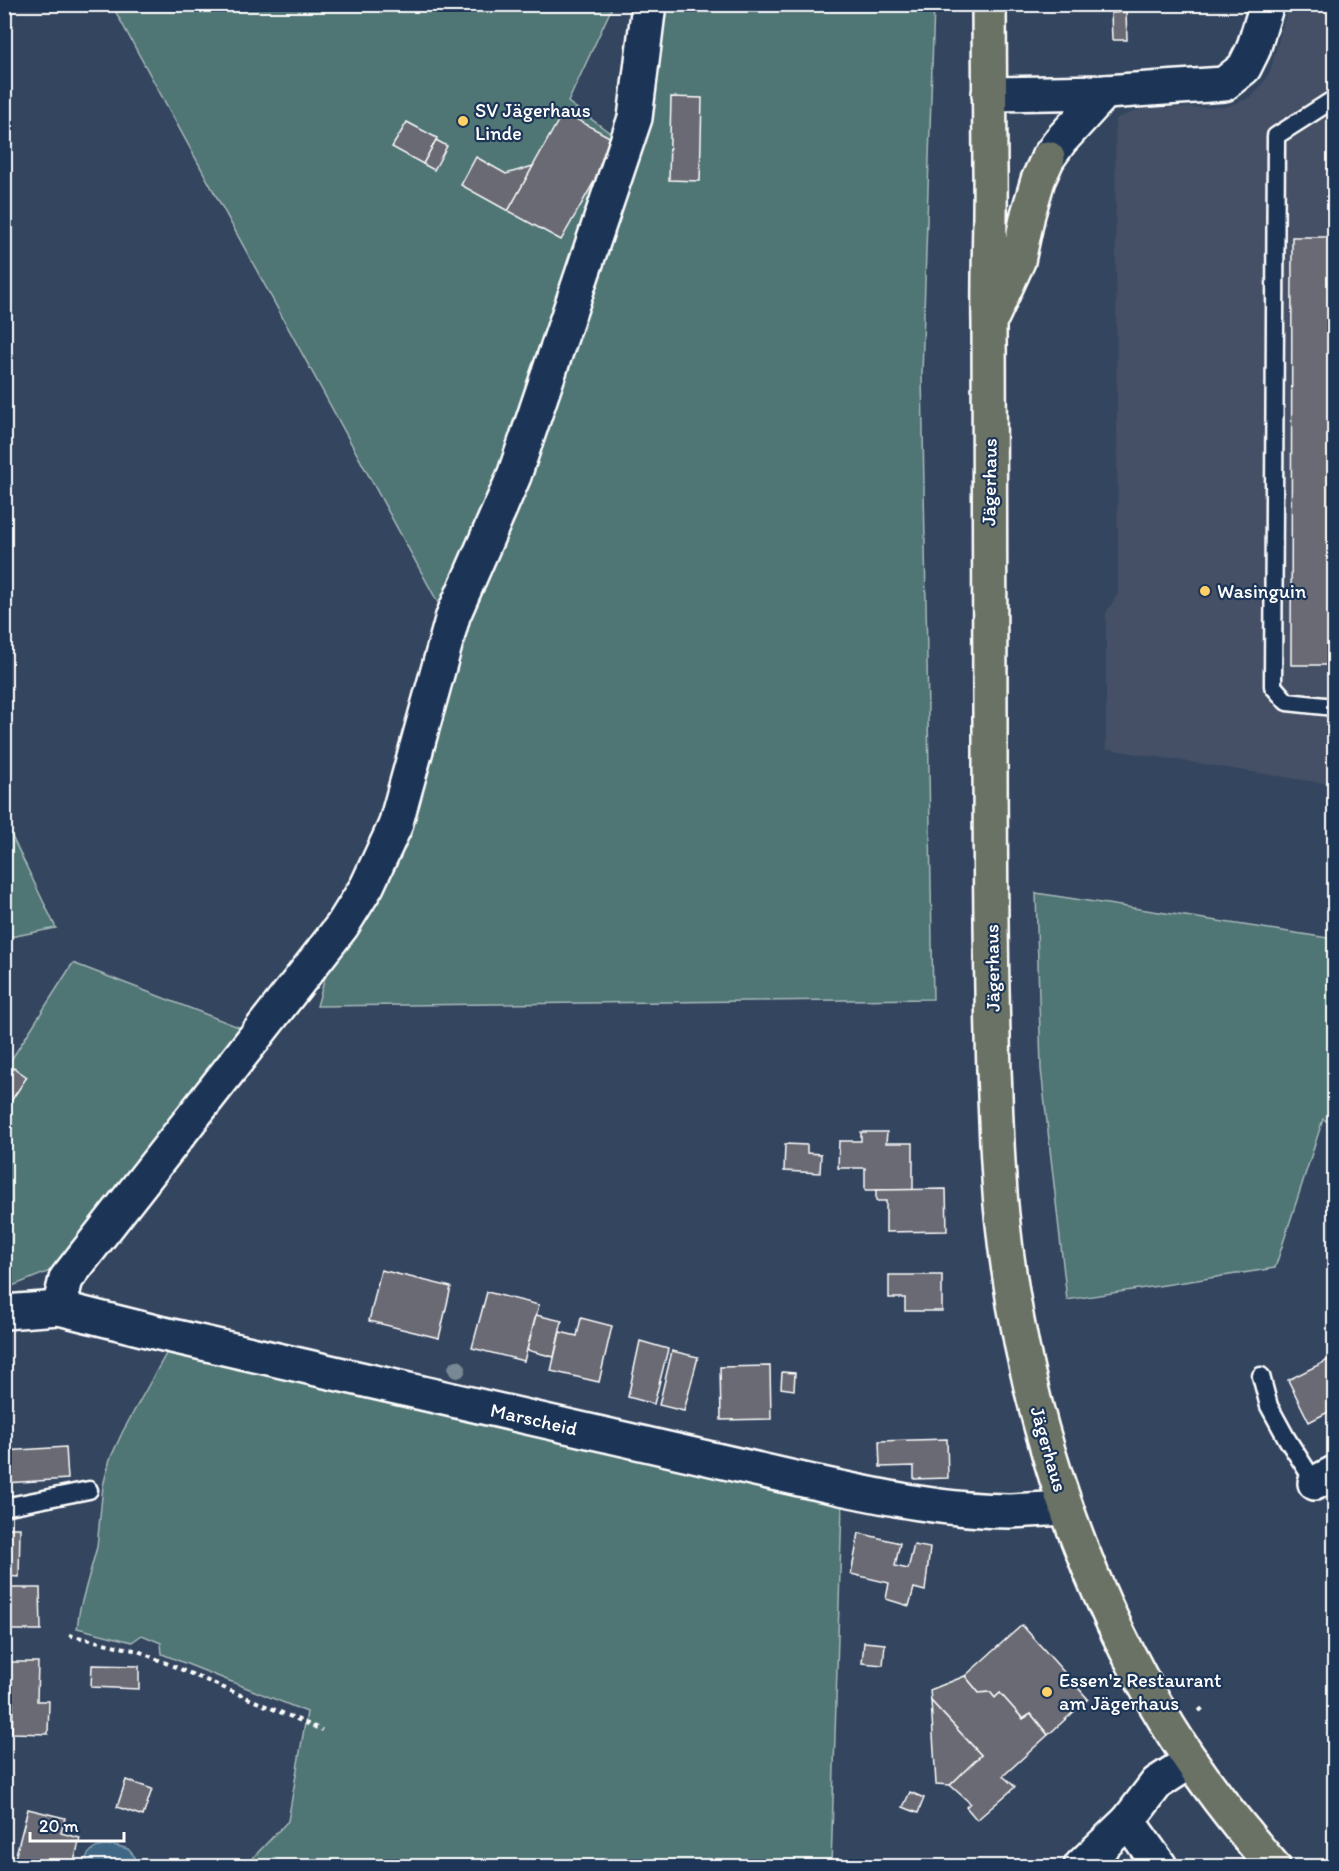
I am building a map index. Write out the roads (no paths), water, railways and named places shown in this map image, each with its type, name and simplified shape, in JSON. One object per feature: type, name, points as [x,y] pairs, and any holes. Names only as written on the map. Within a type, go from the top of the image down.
[{"type":"main road","name":"Jägerhaus","points":[[988,4],[990,172],[988,524],[993,1026],[1002,1215],[1018,1328],[1047,1449],[1066,1508],[1109,1614],[1152,1697],[1191,1761],[1244,1833],[1273,1866]]},
{"type":"main road","points":[[988,325],[1018,261],[1031,203],[1048,158]]},
{"type":"street","points":[[59,1308],[66,1280],[342,926],[367,886],[390,836],[398,815],[453,616],[514,476],[635,118],[649,4]]},
{"type":"street","points":[[989,94],[1105,92],[1224,84],[1244,68],[1253,50],[1268,4]]},
{"type":"street","points":[[1048,158],[1061,140],[1105,92]]},
{"type":"street","name":"Marscheid","points":[[4,1312],[59,1308],[193,1341],[888,1497],[943,1506],[996,1510],[1066,1508]]},
{"type":"street","points":[[1081,1866],[1128,1821],[1157,1783],[1191,1761]]},
{"type":"street","points":[[1128,1821],[1160,1866]]},
{"type":"lane","points":[[1335,99],[1276,136],[1273,686],[1287,702],[1335,707]]},
{"type":"lane","points":[[1261,1376],[1269,1406],[1287,1439],[1325,1478]]},
{"type":"lane","points":[[4,1507],[89,1490]]},
{"type":"place","name":"SV Jägerhaus Linde","points":[[463,121]]},
{"type":"place","name":"Wasinguin","points":[[1205,591]]},
{"type":"place","name":"Essen'z Restaurant am Jägerhaus","points":[[1047,1692]]}]
